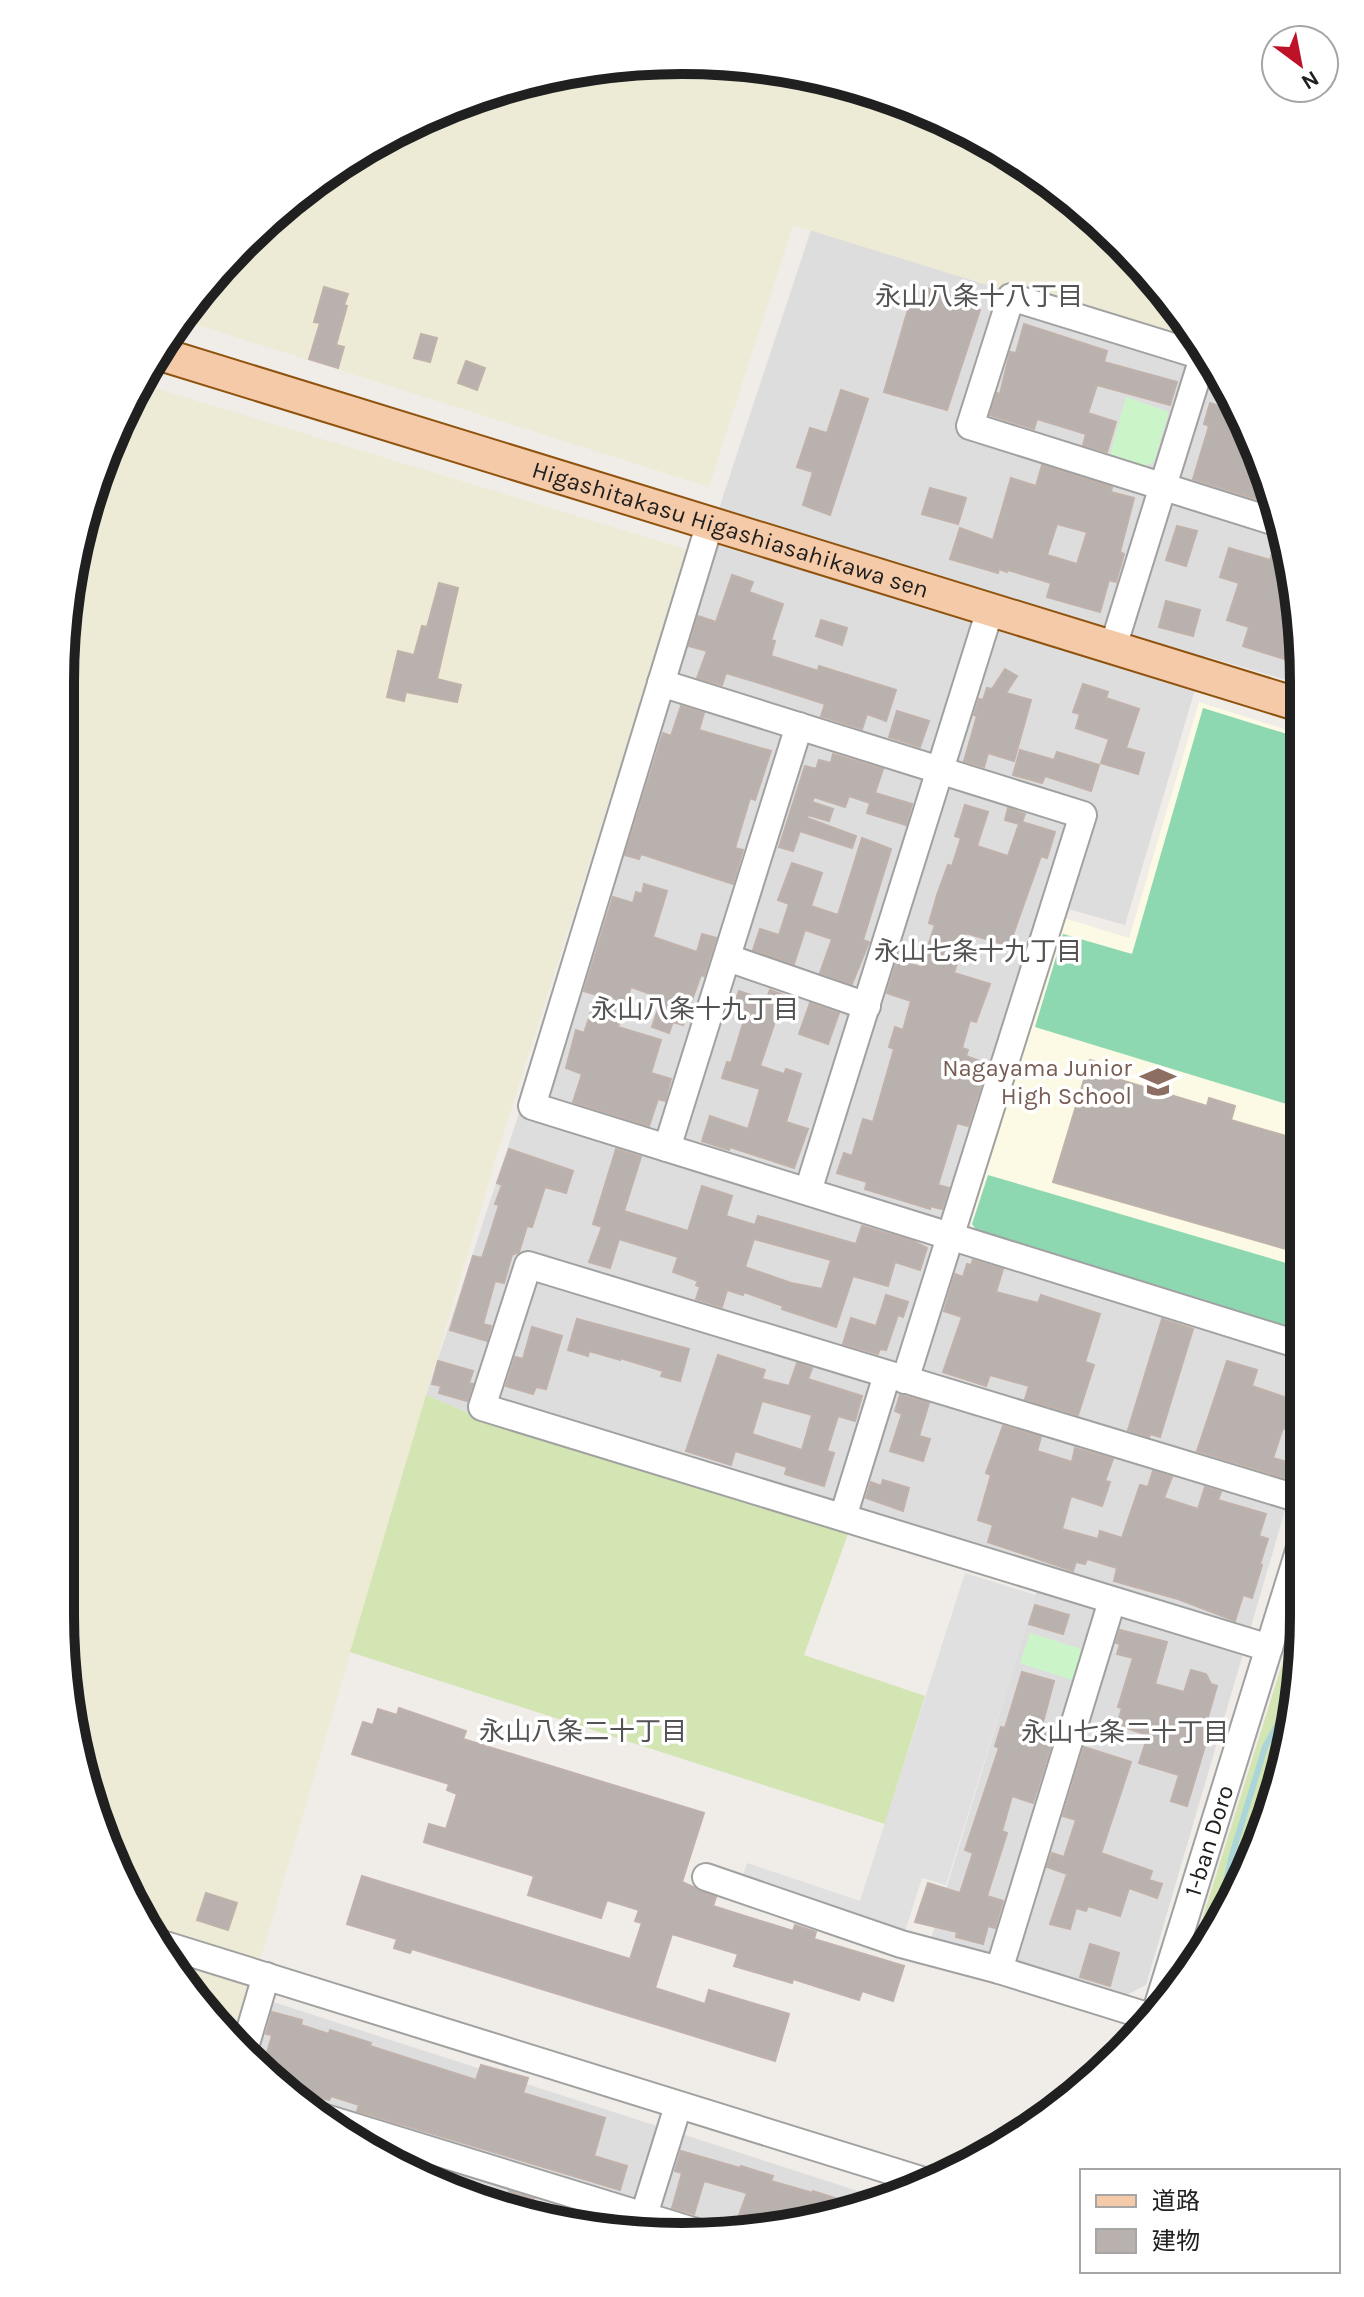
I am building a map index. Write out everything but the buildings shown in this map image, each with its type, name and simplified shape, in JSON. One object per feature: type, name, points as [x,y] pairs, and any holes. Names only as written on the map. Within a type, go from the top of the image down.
[{"type":"main road","name":"Higashitakasu Higashiasahikawa sen","points":[[168,356],[1290,702]]},
{"type":"street","points":[[1193,352],[1011,297],[970,426],[1267,519]]},
{"type":"street","points":[[1113,647],[1203,368]]},
{"type":"street","points":[[710,523],[532,1106],[1290,1342]]},
{"type":"street","points":[[808,1191],[990,610]]},
{"type":"street","points":[[661,683],[1083,815],[951,1236],[843,1517]]},
{"type":"street","points":[[667,1148],[799,726]]},
{"type":"street","points":[[728,958],[867,1006]]},
{"type":"street","points":[[1269,1648],[482,1407],[528,1265],[1290,1496]]},
{"type":"street","name":"1-ban Doro","points":[[1164,1985],[1290,1580]]},
{"type":"street","points":[[999,1970],[1112,1601]]},
{"type":"street","points":[[706,1877],[901,1944],[999,1970],[1141,2014]]},
{"type":"street","points":[[172,1947],[913,2178]]},
{"type":"street","points":[[247,2040],[266,1976]]},
{"type":"street","points":[[642,2222],[678,2106]]},
{"type":"street","points":[[355,2128],[638,2222]]},
{"type":"shaded area","points":[[682,74],[761,79],[839,95],[915,120],[986,155],[1052,200],[1112,252],[1139,281],[1190,348],[793,225],[709,487],[192,323],[225,281],[281,225],[344,176],[413,137],[487,106],[563,86],[642,75]]},
{"type":"shaded area","points":[[811,230],[1190,348],[1227,413],[1258,487],[1285,603],[1290,681],[1205,656],[1125,925],[1047,903],[935,1245],[1290,1355],[1290,1493],[1146,1985],[1123,1997],[931,1939],[1044,1567],[504,1402],[471,1414],[426,1395]]},
{"type":"shaded area","points":[[150,387],[689,550],[497,1154],[239,2031],[176,1953],[155,1919],[120,1848],[106,1810],[86,1734],[75,1655],[75,642],[86,563],[106,487],[120,449]]},
{"type":"shaded area","name":"Nagayama Junior High School","points":[[1199,702],[1290,731],[1290,1335],[979,1237],[970,1225],[1064,918],[1129,938]]},
{"type":"shaded area","points":[[965,1573],[1036,1595],[946,1885],[922,1878],[901,1944],[739,1888],[747,1863],[860,1901]]},
{"type":"shaded area","points":[[267,2000],[867,2194],[761,2218],[682,2223],[603,2218],[525,2202],[449,2177],[378,2142],[312,2097],[253,2046]]},
{"type":"green space","points":[[1126,397],[1169,412],[1154,462],[1144,467],[1110,455]]},
{"type":"green space","points":[[1203,708],[1290,735],[1290,1105],[1035,1027],[1063,934],[1132,954]]},
{"type":"green space","points":[[988,1175],[1290,1264],[1290,1332],[980,1235],[972,1224]]},
{"type":"green space","points":[[426,1395],[471,1414],[848,1534],[804,1655],[925,1696],[885,1824],[350,1652]]},
{"type":"green space","points":[[1030,1633],[1085,1650],[1075,1681],[1020,1663]]},
{"type":"green space","points":[[1289,1641],[1278,1734],[1258,1810],[1227,1884],[1196,1941]]},
{"type":"waterway","points":[[1224,1889],[1265,1747],[1281,1719]]},
{"type":"place","name":"Nagayama Junior High School","points":[[1158,1082]]},
{"type":"district","name":"永山八条十八丁目","points":[[979,296]]},
{"type":"district","name":"永山七条十九丁目","points":[[978,951]]},
{"type":"district","name":"永山八条十九丁目","points":[[695,1009]]},
{"type":"district","name":"永山八条二十丁目","points":[[583,1731]]},
{"type":"district","name":"永山七条二十丁目","points":[[1125,1732]]}]
